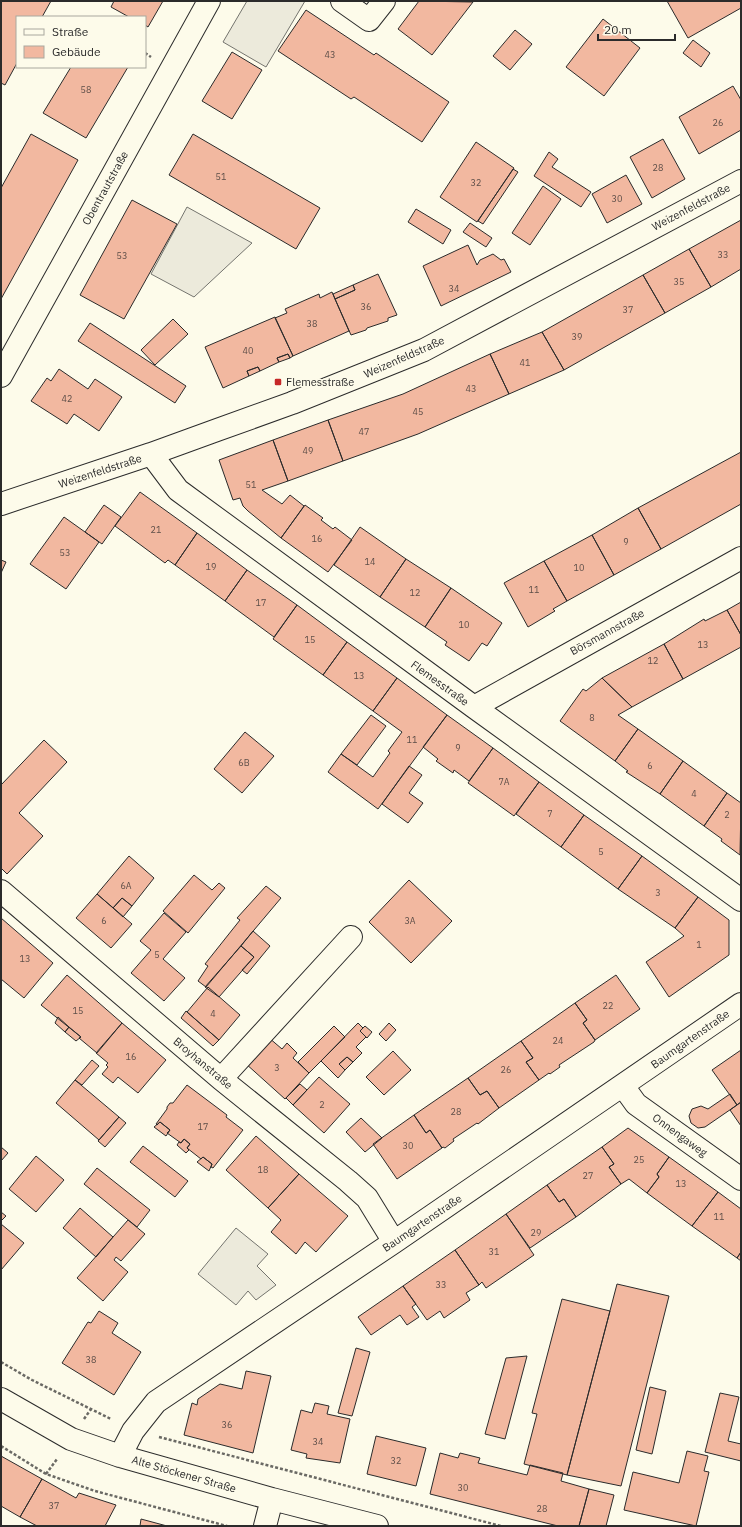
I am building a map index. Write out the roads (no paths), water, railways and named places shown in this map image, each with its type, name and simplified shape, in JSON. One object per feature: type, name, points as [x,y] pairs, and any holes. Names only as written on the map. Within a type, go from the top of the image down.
[{"type":"street","name":"Obentrautstraße","points":[[1,376],[209,1]]},
{"type":"street","points":[[342,1],[369,20],[384,1]]},
{"type":"street","name":"Weizenfeldstraße","points":[[1,504],[151,454],[292,403],[424,350],[741,181]]},
{"type":"street","name":"Flemesstraße","points":[[151,454],[178,490],[741,900]]},
{"type":"street","name":"Börsmannstraße","points":[[474,707],[741,558]]},
{"type":"street","name":"Broyhanstraße","points":[[1,892],[221,1079],[348,1181],[367,1198],[394,1242]]},
{"type":"street","points":[[221,1079],[351,937]]},
{"type":"street","name":"Baumgartenstraße","points":[[120,1456],[133,1431],[156,1402],[394,1242],[741,1004]]},
{"type":"street","name":"Onnengaweg","points":[[623,1086],[636,1104],[741,1179]]},
{"type":"street","name":"Alte Stöckener Straße","points":[[1,1399],[71,1439],[120,1456],[272,1499],[377,1526]]},
{"type":"street","points":[[265,1526],[272,1499]]},
{"type":"place","name":"Flemesstraße","points":[[278,382]]}]
